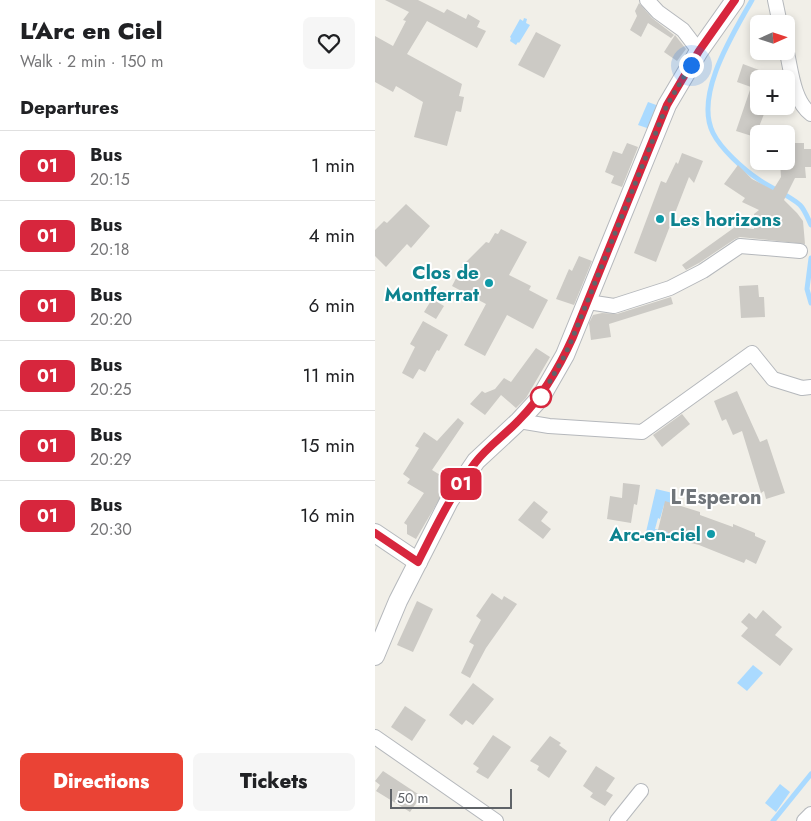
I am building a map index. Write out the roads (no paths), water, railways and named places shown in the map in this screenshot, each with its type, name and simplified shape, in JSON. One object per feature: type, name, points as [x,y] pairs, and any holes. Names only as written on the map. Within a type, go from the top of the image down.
[{"type":"street","points":[[647,0],[658,12],[683,30],[699,51]]},
{"type":"street","points":[[375,656],[398,601],[449,501],[476,462],[541,397],[565,355],[667,105],[699,51],[735,0]]},
{"type":"street","points":[[775,0],[778,15]]},
{"type":"street","points":[[789,60],[800,101],[805,110],[811,114]]},
{"type":"street","points":[[588,302],[614,306],[670,288],[703,272],[740,246],[800,251]]},
{"type":"street","points":[[519,421],[549,426],[642,432],[752,353],[773,380],[802,388],[811,387]]},
{"type":"street","points":[[375,533],[418,562]]},
{"type":"street","points":[[375,737],[496,821]]},
{"type":"street","points":[[617,821],[641,791]]},
{"type":"street","points":[[804,821],[811,814]]},
{"type":"water","points":[[524,18],[527,19],[526,23],[530,25],[516,45],[510,41],[510,37],[520,19],[523,21]]},
{"type":"water","points":[[648,102],[659,106],[650,129],[638,125]]},
{"type":"water","points":[[656,489],[677,494],[673,507],[664,505],[655,529],[668,532],[667,537],[646,532]]},
{"type":"water","points":[[753,665],[763,673],[747,691],[737,683]]},
{"type":"water","points":[[780,784],[790,792],[776,812],[765,803]]},
{"type":"waterway","points":[[752,0],[718,65],[708,101],[708,118],[713,133],[727,152],[752,175],[800,205],[811,225]]},
{"type":"waterway","points":[[811,258],[807,289],[811,303]]},
{"type":"waterway","points":[[773,821],[811,774]]},
{"type":"place","name":"Les horizons","points":[[660,219]]},
{"type":"place","name":"Clos de Montferrat","points":[[489,283]]},
{"type":"place","name":"Arc-en-ciel","points":[[711,534]]},
{"type":"district","name":"L'Esperon","points":[[716,497]]}]
